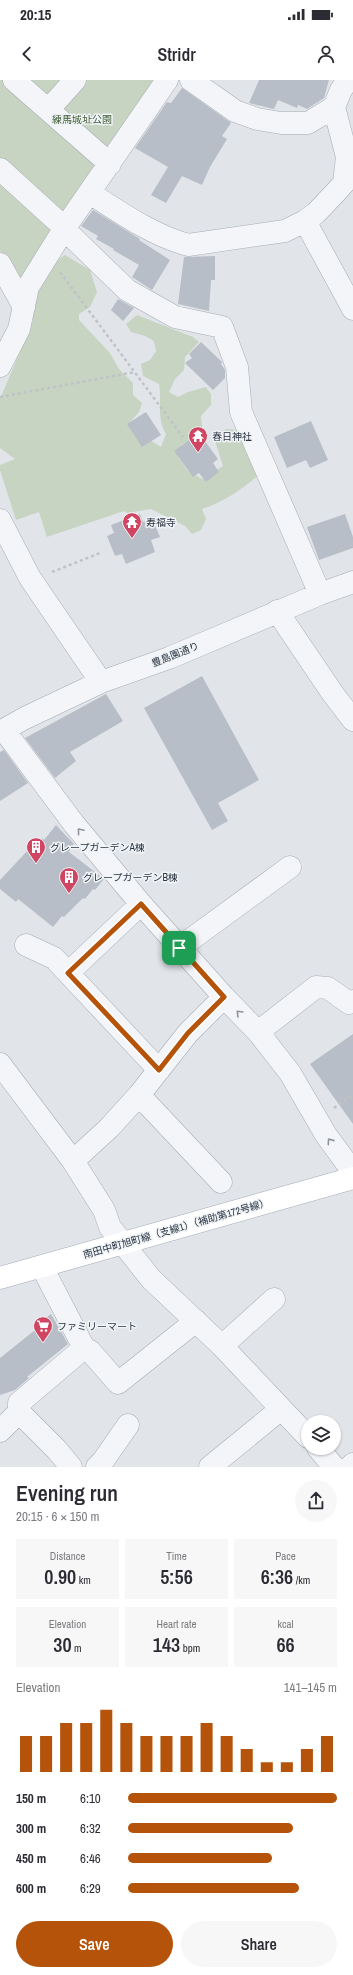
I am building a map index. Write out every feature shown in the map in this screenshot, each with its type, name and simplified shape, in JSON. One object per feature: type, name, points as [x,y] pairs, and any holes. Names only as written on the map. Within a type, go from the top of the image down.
[{"type":"main road","name":"南田中町旭町線（支線1）（補助第172号線）","points":[[0,1278],[353,1178]]},
{"type":"street","points":[[14,80],[49,109],[110,164]]},
{"type":"street","points":[[49,109],[75,80]]},
{"type":"street","points":[[0,366],[19,329],[28,287],[48,256],[60,225],[90,193],[167,80]]},
{"type":"street","points":[[191,80],[235,111],[257,119],[281,123],[308,123],[334,107],[341,90],[348,80]]},
{"type":"street","points":[[90,193],[132,220],[173,241],[188,245],[285,231],[305,221],[316,213],[344,183],[350,172],[334,107]]},
{"type":"street","points":[[0,169],[127,290],[175,317],[222,327],[237,367],[241,412],[320,594]]},
{"type":"street","points":[[305,221],[353,309]]},
{"type":"street","points":[[0,264],[24,307]]},
{"type":"street","points":[[1,523],[30,578],[101,682]]},
{"type":"street","name":"豊島園通り","points":[[2,731],[25,718],[101,682],[169,658],[277,611],[353,582]]},
{"type":"street","points":[[277,611],[333,694],[353,720]]},
{"type":"street","points":[[2,731],[74,824],[141,904],[179,948],[258,1032],[290,1074],[326,1135],[353,1172]]},
{"type":"street","points":[[179,948],[290,867]]},
{"type":"street","points":[[68,973],[141,904]]},
{"type":"street","points":[[26,945],[54,958],[159,1070]]},
{"type":"street","points":[[258,1032],[316,987],[328,988],[350,1003],[353,1001]]},
{"type":"street","points":[[73,1161],[109,1128],[139,1095],[188,1033],[224,997]]},
{"type":"street","points":[[0,1064],[73,1161],[104,1210],[110,1227],[151,1279],[222,1346],[301,1430]]},
{"type":"street","points":[[139,1095],[221,1182]]},
{"type":"street","points":[[42,1267],[84,1348],[90,1351],[118,1383],[196,1321]]},
{"type":"street","points":[[222,1346],[274,1299]]},
{"type":"street","points":[[71,1467],[57,1450],[19,1412],[18,1403],[84,1348]]},
{"type":"street","points":[[210,1467],[281,1409]]},
{"type":"street","points":[[0,1431],[19,1412]]},
{"type":"street","points":[[97,1467],[103,1462],[128,1425]]},
{"type":"street","points":[[324,1455],[334,1467]]},
{"type":"street","points":[[350,1467],[353,1464]]},
{"type":"path","points":[[48,256],[183,437]]},
{"type":"path","points":[[0,397],[135,372]]},
{"type":"path","points":[[30,578],[44,576],[100,553]]},
{"type":"path","points":[[332,1109],[353,1094]]},
{"type":"green space","name":"練馬城址公園","points":[[0,80],[156,80],[21,284],[16,280],[0,251]]},
{"type":"green space","points":[[65,255],[90,270],[97,292],[90,307],[79,314],[79,320],[110,353],[119,369],[133,383],[133,395],[142,403],[139,412],[130,422],[134,432],[161,447],[166,434],[160,415],[159,384],[143,376],[141,364],[150,360],[156,351],[154,341],[145,336],[131,332],[126,324],[137,315],[193,337],[199,342],[185,357],[184,370],[175,379],[169,392],[178,397],[188,392],[206,387],[211,394],[211,405],[201,416],[203,434],[181,445],[177,455],[187,470],[202,479],[223,466],[214,438],[215,434],[227,429],[238,430],[261,473],[233,494],[218,503],[202,509],[206,519],[201,530],[192,534],[185,526],[151,509],[127,513],[124,511],[47,537],[39,512],[16,520],[0,470],[0,465],[15,459],[0,448],[0,399],[33,321],[34,291],[44,274]]},
{"type":"building","points":[[259,80],[329,80],[324,98],[307,109],[298,105],[297,108],[278,100],[274,109],[249,103]]},
{"type":"building","points":[[182,88],[231,123],[222,136],[227,139],[210,167],[202,185],[182,176],[166,203],[151,195],[168,167],[135,148],[167,102],[171,103]]},
{"type":"building","points":[[93,210],[140,239],[139,240],[170,260],[152,290],[132,277],[139,265],[96,239],[98,236],[81,226]]},
{"type":"building","points":[[215,256],[215,280],[211,280],[209,311],[178,304],[184,257]]},
{"type":"building","points":[[118,299],[134,308],[123,321],[111,310]]},
{"type":"building","points":[[201,342],[222,362],[221,364],[225,370],[225,378],[213,390],[185,363],[192,358],[189,354]]},
{"type":"building","points":[[146,412],[161,435],[142,447],[127,424]]},
{"type":"building","points":[[311,421],[328,460],[310,468],[306,460],[287,468],[274,437]]},
{"type":"building","points":[[193,437],[196,441],[202,437],[218,459],[213,463],[219,472],[206,482],[199,473],[193,477],[174,451]]},
{"type":"building","points":[[140,514],[143,522],[152,518],[160,537],[151,540],[155,552],[126,564],[122,554],[115,556],[107,536],[114,533],[111,525]]},
{"type":"building","points":[[345,514],[353,537],[353,548],[319,560],[307,527]]},
{"type":"building","points":[[202,676],[259,780],[218,803],[228,821],[212,830],[144,708]]},
{"type":"building","points":[[106,694],[123,721],[70,752],[76,761],[55,778],[25,738]]},
{"type":"building","points":[[4,750],[28,783],[0,801],[0,752]]},
{"type":"building","points":[[56,825],[74,844],[69,852],[104,879],[85,899],[83,898],[64,917],[62,916],[53,927],[18,899],[16,902],[0,889],[0,880],[29,849],[32,851],[42,838],[44,840]]},
{"type":"building","points":[[353,1034],[353,1124],[310,1064]]},
{"type":"building","points":[[51,1314],[68,1344],[27,1377],[29,1378],[15,1390],[0,1395],[0,1358],[40,1326],[38,1324]]},
{"type":"place","name":"春日神社","points":[[198,453]]},
{"type":"place","name":"寿福寺","points":[[132,539]]},
{"type":"place","name":"グレープガーデンA棟","points":[[36,864]]},
{"type":"place","name":"グレープガーデンB棟","points":[[69,894]]},
{"type":"place","name":"ファミリーマート","points":[[43,1343]]},
{"type":"route","points":[[141,904],[179,948],[224,997],[188,1033],[159,1070],[68,973],[141,904]]}]
